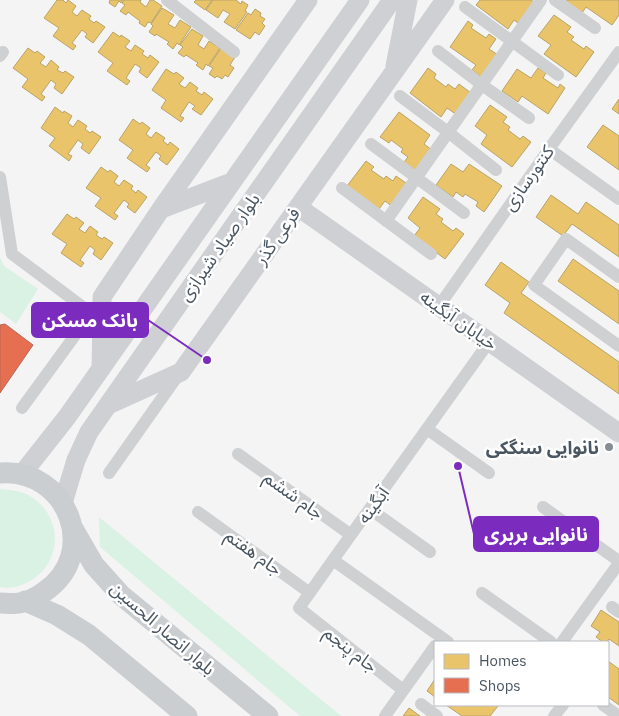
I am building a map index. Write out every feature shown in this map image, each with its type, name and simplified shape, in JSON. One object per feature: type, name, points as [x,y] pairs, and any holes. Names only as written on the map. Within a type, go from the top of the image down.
[{"type":"main road","points":[[100,370],[102,297],[161,209],[308,0]]},
{"type":"main road","name":"بلوار صیاد شیرازی","points":[[22,474],[67,417],[360,0]]},
{"type":"main road","name":"بلوار صیاد شیرازی","points":[[63,503],[76,460],[89,432],[392,0]]},
{"type":"main road","points":[[394,72],[408,0]]},
{"type":"main road","name":"فرعی گذر","points":[[180,372],[445,0]]},
{"type":"main road","points":[[161,209],[232,182]]},
{"type":"main road","name":"خیابان آبگینه","points":[[298,207],[619,433]]},
{"type":"main road","points":[[107,405],[180,372]]},
{"type":"main road","points":[[0,473],[22,474],[38,480],[52,490],[63,503],[72,527],[71,555],[59,579],[38,596],[11,605]]},
{"type":"main road","name":"بلوار انصار الحسین","points":[[72,527],[94,565],[121,595],[268,716]]},
{"type":"main road","points":[[11,605],[57,615],[90,635],[187,716]]},
{"type":"street","points":[[167,0],[234,52]]},
{"type":"street","points":[[386,221],[541,0]]},
{"type":"street","points":[[555,0],[595,28]]},
{"type":"street","points":[[465,7],[558,75]]},
{"type":"street","points":[[438,51],[529,118]]},
{"type":"street","name":"کنتورسازی","points":[[439,306],[619,52]]},
{"type":"street","points":[[400,96],[496,170]]},
{"type":"street","points":[[371,144],[464,213]]},
{"type":"street","points":[[549,149],[619,199]]},
{"type":"street","points":[[0,177],[12,254],[90,313]]},
{"type":"street","points":[[342,188],[431,254]]},
{"type":"street","points":[[619,277],[566,240],[534,285],[619,346]]},
{"type":"street","points":[[22,408],[102,297]]},
{"type":"street","name":"آبگینه","points":[[299,608],[490,342]]},
{"type":"street","name":"فرعی گذر","points":[[109,473],[180,372]]},
{"type":"street","points":[[427,429],[489,473]]},
{"type":"street","name":"جام ششم","points":[[238,454],[351,535]]},
{"type":"street","points":[[543,507],[619,562],[563,641]]},
{"type":"street","points":[[370,509],[430,552]]},
{"type":"street","name":"جام هفتم","points":[[198,512],[310,593]]},
{"type":"street","points":[[333,560],[439,641]]},
{"type":"street","points":[[482,593],[550,641]]},
{"type":"street","name":"جام پنجم","points":[[299,608],[403,690]]},
{"type":"street","points":[[385,716],[434,650]]},
{"type":"street","points":[[421,704],[437,716]]},
{"type":"street","points":[[554,716],[562,706]]},
{"type":"street","points":[[604,706],[619,716]]},
{"type":"green space","points":[[0,257],[4,266],[38,289],[16,324],[0,312]]},
{"type":"green space","points":[[0,489],[22,492],[33,498],[43,507],[50,518],[54,530],[55,543],[52,555],[46,566],[38,576],[17,587],[10,588],[0,587]]},
{"type":"green space","points":[[99,517],[341,716],[300,716],[100,547]]},
{"type":"building: Homes","points":[[57,0],[63,0],[66,3],[68,0],[76,6],[72,12],[77,16],[82,10],[91,16],[89,19],[94,23],[96,21],[105,27],[93,43],[85,37],[87,34],[82,30],[72,43],[76,46],[73,50],[53,36],[59,28],[44,18]]},
{"type":"building: Homes","points":[[110,0],[123,0],[121,3],[119,1],[115,7],[109,3]]},
{"type":"building: Homes","points":[[124,0],[141,0],[140,2],[146,7],[150,0],[153,0],[162,6],[151,23],[148,22],[145,27],[128,12],[126,15],[120,11],[125,5],[122,3]]},
{"type":"building: Homes","points":[[196,0],[212,0],[205,10],[194,2]]},
{"type":"building: Homes","points":[[213,0],[236,0],[241,4],[242,1],[248,5],[245,11],[247,12],[235,29],[224,22],[230,14],[223,10],[218,18],[206,10]]},
{"type":"building: Homes","points":[[480,0],[531,0],[542,8],[526,29],[514,20],[508,29],[476,5]]},
{"type":"building: Homes","points":[[567,0],[619,0],[619,15],[612,25],[586,7],[582,13],[566,2]]},
{"type":"building: Homes","points":[[162,8],[174,15],[168,24],[175,28],[180,20],[191,27],[179,45],[177,43],[173,49],[167,44],[169,42],[149,32],[153,26],[151,24]]},
{"type":"building: Homes","points":[[255,9],[265,19],[262,23],[265,26],[259,35],[255,32],[250,39],[236,30],[248,13],[251,15]]},
{"type":"building: Homes","points":[[554,15],[571,27],[567,32],[574,37],[571,40],[584,49],[586,46],[594,52],[576,77],[544,54],[551,45],[538,36]]},
{"type":"building: Homes","points":[[468,21],[473,25],[471,28],[486,38],[489,34],[496,39],[489,49],[504,59],[488,82],[472,70],[476,65],[450,47]]},
{"type":"building: Homes","points":[[192,29],[203,36],[198,45],[204,49],[209,41],[220,48],[208,66],[206,64],[203,70],[196,65],[198,63],[186,55],[184,57],[178,53],[183,47],[180,45]]},
{"type":"building: Homes","points":[[113,32],[130,41],[125,47],[131,51],[135,45],[144,51],[142,54],[148,58],[150,55],[159,62],[147,78],[139,72],[141,68],[135,64],[126,78],[130,81],[127,85],[107,71],[113,63],[98,52]]},
{"type":"building: Homes","points":[[28,48],[35,53],[37,51],[45,57],[40,63],[46,67],[51,60],[59,67],[57,70],[63,73],[65,71],[74,77],[62,94],[54,88],[56,84],[51,80],[41,94],[45,97],[42,101],[22,87],[28,79],[13,68]]},
{"type":"building: Homes","points":[[221,48],[235,57],[230,65],[234,68],[228,77],[225,75],[222,79],[217,76],[215,78],[209,74],[213,68],[209,66]]},
{"type":"building: Homes","points":[[428,68],[436,74],[434,78],[446,87],[448,84],[455,89],[459,84],[475,96],[460,117],[447,108],[441,117],[410,93]]},
{"type":"building: Homes","points":[[538,68],[546,73],[543,78],[558,88],[560,84],[565,88],[548,114],[522,96],[518,102],[502,91],[517,69],[531,78]]},
{"type":"building: Homes","points":[[166,69],[174,74],[176,72],[184,78],[179,84],[185,88],[190,82],[198,88],[196,91],[202,95],[204,92],[213,99],[201,115],[192,109],[195,106],[189,102],[180,116],[184,118],[181,122],[161,108],[166,100],[152,90]]},
{"type":"building: Homes","points":[[619,99],[619,114],[612,109]]},
{"type":"building: Homes","points":[[490,105],[507,117],[503,122],[510,127],[508,130],[520,139],[523,136],[531,142],[512,167],[481,144],[487,135],[475,126]]},
{"type":"building: Homes","points":[[55,107],[63,113],[64,111],[72,116],[68,123],[73,127],[78,120],[87,126],[85,129],[90,133],[92,131],[101,137],[89,154],[81,148],[83,144],[78,140],[68,154],[72,156],[69,161],[49,146],[55,138],[41,128]]},
{"type":"building: Homes","points":[[399,112],[430,135],[424,144],[436,153],[421,174],[404,162],[408,157],[401,152],[403,149],[391,140],[389,143],[380,137]]},
{"type":"building: Homes","points":[[133,119],[140,124],[142,122],[150,128],[146,134],[151,138],[156,132],[165,138],[163,141],[168,145],[170,142],[179,149],[167,165],[159,159],[161,156],[156,152],[146,165],[150,168],[147,172],[127,158],[133,150],[119,140]]},
{"type":"building: Homes","points":[[603,125],[619,136],[619,170],[587,147]]},
{"type":"building: Homes","points":[[366,161],[374,167],[371,170],[384,179],[386,176],[393,181],[396,176],[413,188],[397,210],[385,201],[379,209],[347,186]]},
{"type":"building: Homes","points":[[451,164],[463,172],[469,164],[502,186],[484,212],[476,206],[478,202],[465,194],[463,197],[456,192],[453,197],[436,185]]},
{"type":"building: Homes","points":[[101,167],[108,172],[110,170],[118,176],[114,182],[119,186],[124,180],[133,186],[131,189],[136,193],[138,190],[147,197],[135,213],[127,207],[129,204],[124,200],[114,213],[118,216],[115,220],[95,206],[101,198],[86,188]]},
{"type":"building: Homes","points":[[551,195],[578,214],[586,202],[619,225],[619,257],[572,224],[563,236],[536,217]]},
{"type":"building: Homes","points":[[423,197],[440,209],[436,214],[443,219],[441,222],[453,231],[456,228],[464,234],[445,259],[414,236],[420,228],[408,218]]},
{"type":"building: Homes","points":[[67,214],[74,219],[76,217],[84,223],[79,229],[85,233],[90,226],[98,232],[96,235],[102,239],[104,237],[113,243],[101,260],[93,254],[95,250],[90,246],[80,260],[84,263],[81,267],[61,253],[67,244],[52,234]]},
{"type":"building: Homes","points":[[573,259],[619,291],[619,324],[558,281]]},
{"type":"building: Homes","points":[[501,262],[529,282],[521,293],[619,362],[619,394],[504,313],[510,303],[485,285]]},
{"type":"building: Homes","points":[[601,610],[619,622],[619,646],[609,639],[608,641],[602,641],[596,637],[600,632],[591,626]]},
{"type":"building: Homes","points":[[609,662],[619,669],[619,705],[609,698]]},
{"type":"building: Homes","points":[[434,680],[434,696],[427,691]]},
{"type":"building: Homes","points":[[447,706],[498,706],[490,716],[462,716]]},
{"type":"building: Homes","points":[[409,708],[420,716],[403,716]]},
{"type":"building: Shops","points":[[5,324],[33,345],[0,393],[0,325]]},
{"type":"place","name":"بانک مسکن","points":[[207,360]]},
{"type":"place","name":"نانوایی سنگکی","points":[[609,447]]},
{"type":"place","name":"نانوایی بربری","points":[[458,466]]}]
